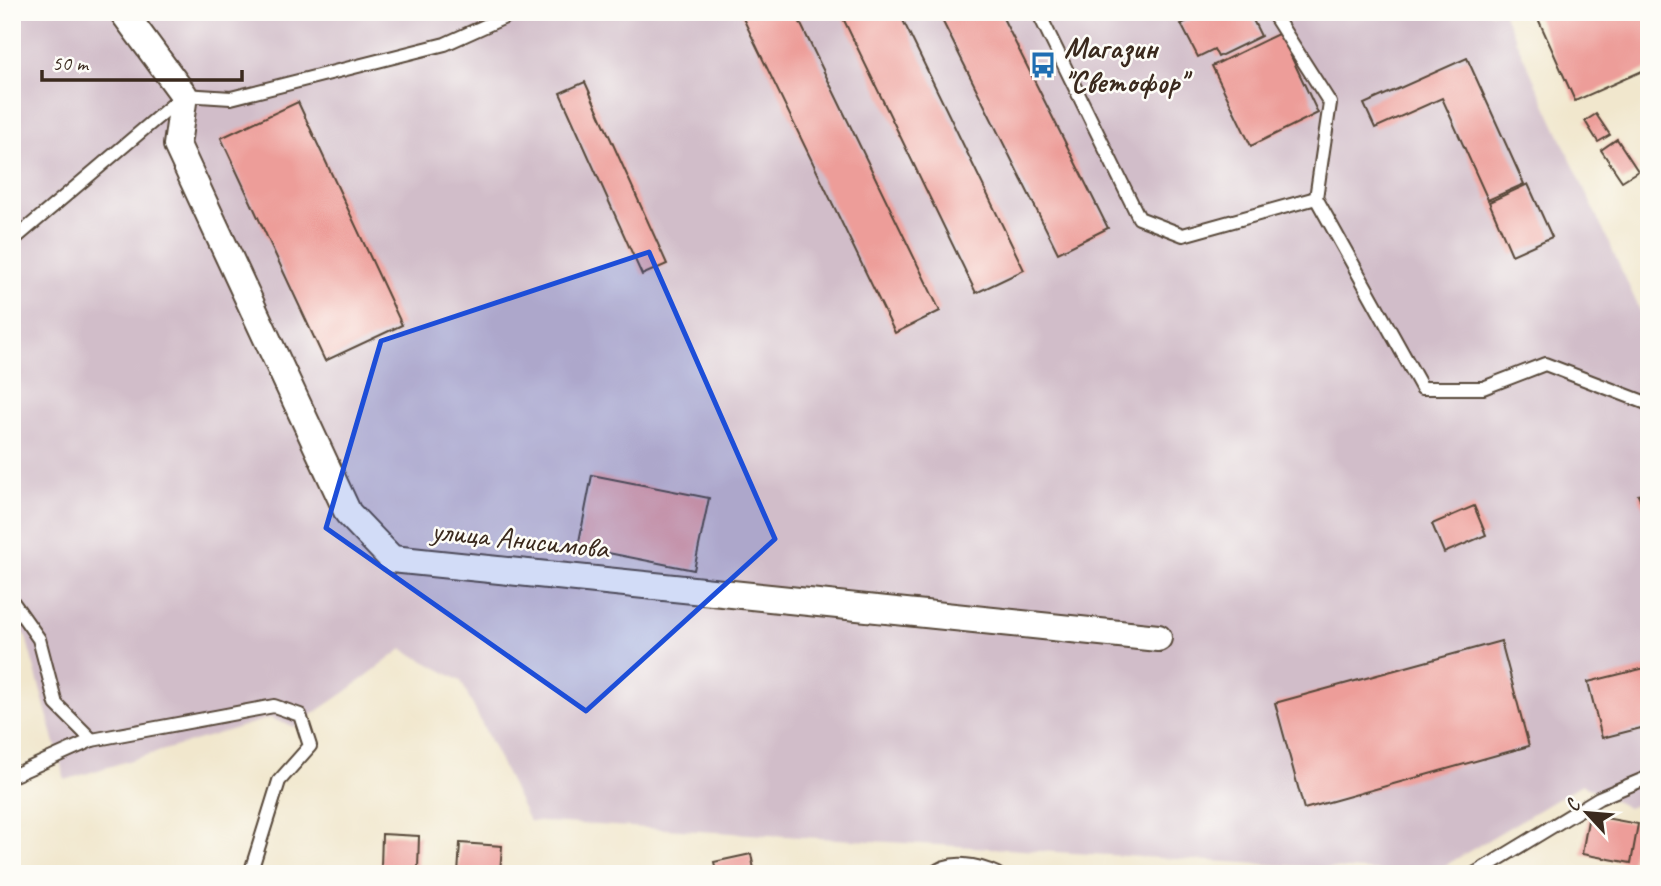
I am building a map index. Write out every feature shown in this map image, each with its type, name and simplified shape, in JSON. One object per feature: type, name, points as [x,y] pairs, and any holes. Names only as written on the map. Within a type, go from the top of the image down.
[{"type":"street","points":[[123,12],[184,95]]},
{"type":"street","name":"улица Анисимова","points":[[184,95],[177,145],[348,513],[392,559],[1158,638]]},
{"type":"lane","points":[[12,241],[184,95],[231,98],[244,95],[445,44],[516,12]]},
{"type":"lane","points":[[1038,12],[1139,218],[1183,235],[1316,198]]},
{"type":"lane","points":[[1272,12],[1330,103],[1316,198],[1422,388],[1483,388],[1545,364],[1649,404]]},
{"type":"lane","points":[[12,601],[39,639],[56,704],[92,740]]},
{"type":"lane","points":[[12,776],[92,740],[274,706],[300,715],[310,746],[279,781],[250,874]]},
{"type":"lane","points":[[1474,874],[1599,798],[1649,777]]},
{"type":"lane","points":[[933,874],[955,864],[986,869],[997,874]]},
{"type":"highlighted area","points":[[649,252],[775,539],[586,711],[326,528],[381,341]]},
{"type":"shaded area","points":[[12,12],[1503,12],[1649,330],[1649,799],[1628,808],[1582,784],[1431,874],[529,821],[461,681],[402,649],[294,727],[270,718],[65,780],[26,637],[12,618]]},
{"type":"building","points":[[740,12],[795,12],[940,311],[895,333]]},
{"type":"building","points":[[840,12],[899,12],[1024,270],[976,293]]},
{"type":"building","points":[[938,12],[1000,12],[1108,228],[1058,253]]},
{"type":"building","points":[[1206,12],[1249,12],[1261,36],[1218,57],[1214,49],[1198,57],[1181,24]]},
{"type":"building","points":[[1535,12],[1649,12],[1649,68],[1575,101]]},
{"type":"building","points":[[1280,33],[1318,113],[1251,146],[1212,66]]},
{"type":"building","points":[[1467,58],[1524,184],[1488,200],[1442,98],[1375,128],[1364,104]]},
{"type":"building","points":[[585,82],[667,264],[642,275],[560,93]]},
{"type":"building","points":[[298,102],[402,325],[325,361],[221,138]]},
{"type":"building","points":[[1596,114],[1610,135],[1598,142],[1585,121]]},
{"type":"building","points":[[1617,139],[1638,171],[1622,181],[1601,150]]},
{"type":"building","points":[[1528,184],[1552,237],[1512,255],[1489,202]]},
{"type":"building","points":[[592,475],[709,498],[694,570],[578,547]]},
{"type":"building","points":[[1649,491],[1649,520],[1638,495]]},
{"type":"building","points":[[1474,506],[1486,535],[1444,553],[1432,524]]},
{"type":"building","points":[[1501,641],[1529,746],[1304,809],[1275,703]]},
{"type":"building","points":[[1649,667],[1649,726],[1602,738],[1588,682]]},
{"type":"building","points":[[1589,815],[1638,824],[1631,863],[1582,854]]},
{"type":"building","points":[[382,834],[419,836],[418,869],[381,867]]},
{"type":"building","points":[[460,843],[502,846],[500,872],[458,874]]},
{"type":"building","points":[[751,854],[755,874],[717,874],[714,862]]},
{"type":"place","name":"Магазин \"Светофор\"","points":[[1043,65]]}]
